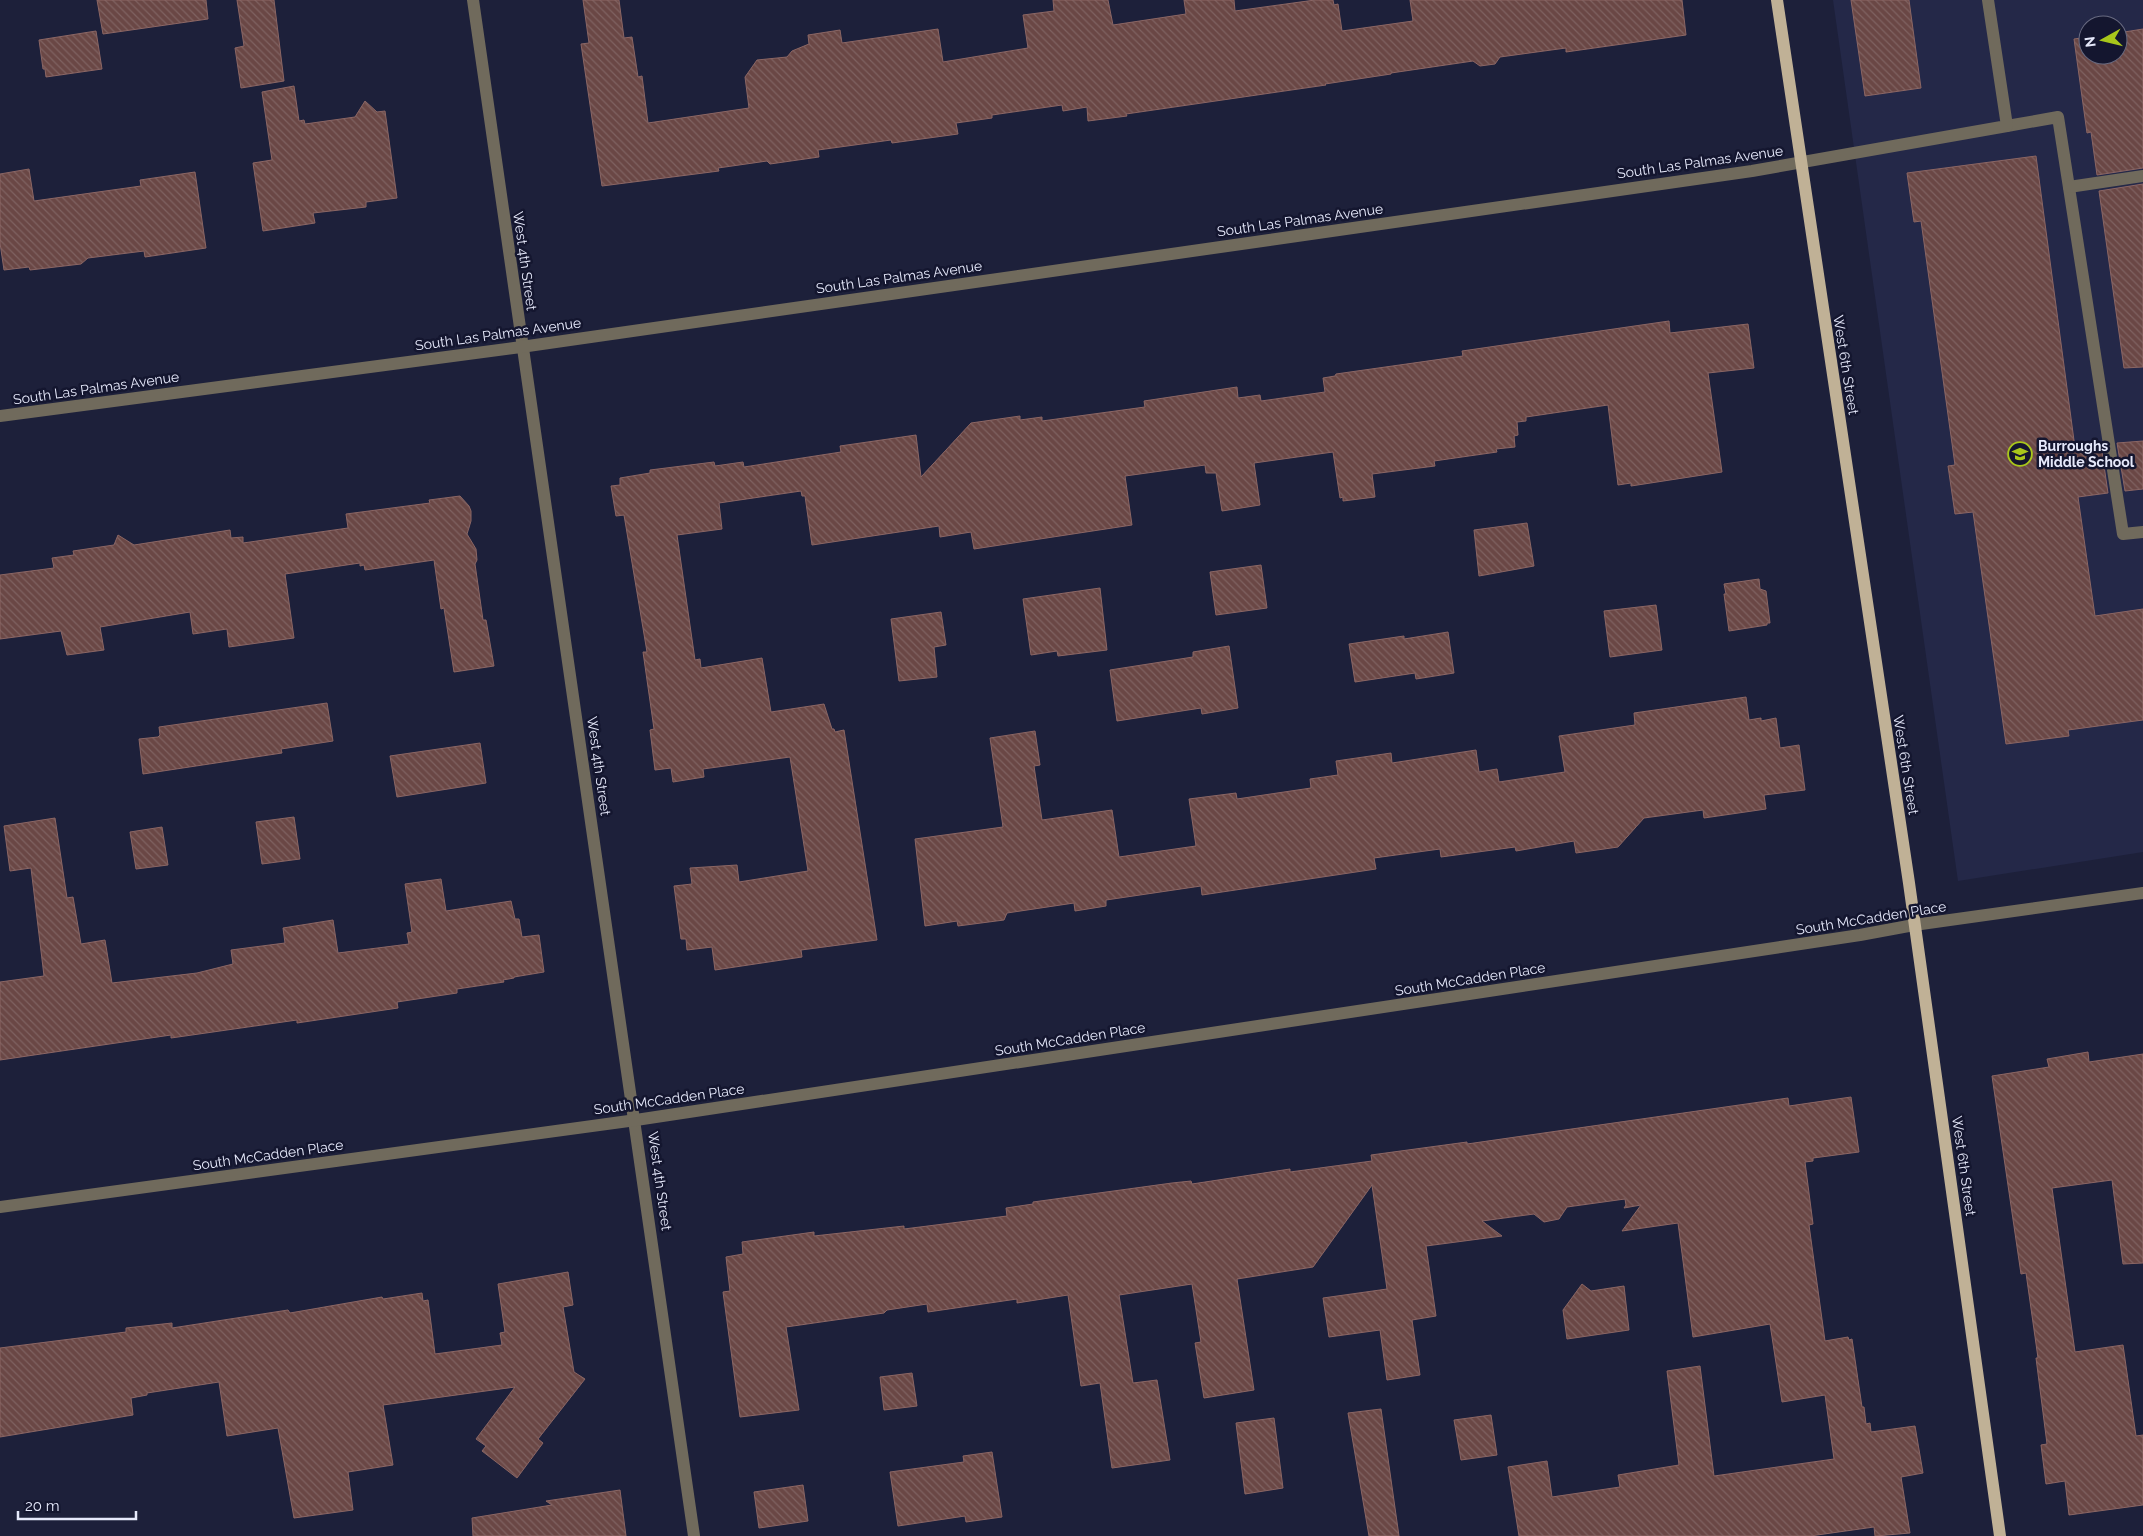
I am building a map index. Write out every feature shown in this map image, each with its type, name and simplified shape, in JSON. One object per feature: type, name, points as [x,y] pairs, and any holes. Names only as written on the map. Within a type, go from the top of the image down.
[{"type":"main road","name":"West 6th Street","points":[[1777,0],[1914,925],[2000,1536]]},
{"type":"street","name":"West 4th Street","points":[[473,0],[521,347],[636,1120],[694,1536]]},
{"type":"street","points":[[1988,0],[2007,126]]},
{"type":"street","name":"South Las Palmas Avenue","points":[[0,416],[521,347],[1801,163],[2058,117],[2069,187]]},
{"type":"street","points":[[2143,176],[2069,187],[2123,534],[2143,532]]},
{"type":"street","name":"South McCadden Place","points":[[0,1207],[636,1120],[1860,935],[1914,925],[2143,893]]},
{"type":"shaded area","name":"Burroughs Middle School","points":[[1833,0],[2143,0],[2143,852],[1958,881]]},
{"type":"building","points":[[97,0],[206,0],[208,19],[103,34]]},
{"type":"building","points":[[237,0],[274,0],[284,81],[241,88],[235,48],[244,46]]},
{"type":"building","points":[[583,0],[619,0],[624,38],[632,37],[638,77],[642,76],[648,123],[749,108],[745,77],[757,60],[787,57],[792,51],[809,44],[808,35],[840,30],[842,43],[938,29],[943,62],[1028,48],[1023,15],[1054,11],[1053,0],[1108,0],[1113,25],[1186,14],[1184,0],[1234,0],[1235,11],[1315,0],[1333,0],[1334,5],[1338,4],[1342,31],[1413,21],[1410,0],[1682,0],[1686,35],[1566,52],[1566,48],[1500,57],[1495,64],[1480,66],[1473,61],[1088,121],[1087,107],[1063,111],[1062,105],[992,115],[992,118],[956,123],[958,134],[892,143],[891,140],[818,150],[819,157],[770,164],[767,161],[718,168],[719,171],[602,186],[581,44],[589,43]]},
{"type":"building","points":[[1851,0],[1909,0],[1921,88],[1865,96]]},
{"type":"building","points":[[2143,29],[2143,168],[2097,175],[2091,132],[2087,133],[2074,39],[2078,38],[2078,65],[2128,65],[2128,31]]},
{"type":"building","points":[[96,31],[102,69],[46,77],[39,40]]},
{"type":"building","points":[[294,86],[299,121],[304,120],[305,124],[355,117],[365,101],[377,112],[385,111],[397,198],[366,202],[366,207],[313,213],[315,223],[263,231],[253,163],[272,160],[262,92]]},
{"type":"building","points":[[2036,156],[2075,448],[2101,445],[2108,493],[2078,497],[2095,616],[2143,609],[2143,720],[2068,730],[2069,736],[2006,744],[1973,512],[1955,514],[1948,466],[1955,465],[1921,221],[1914,222],[1907,173]]},
{"type":"building","points":[[29,169],[34,201],[141,186],[140,180],[195,172],[206,248],[145,257],[144,251],[88,258],[81,264],[30,270],[29,267],[4,270],[0,243],[0,174]]},
{"type":"building","points":[[2143,184],[2143,367],[2124,368],[2099,191]]},
{"type":"building","points":[[1669,321],[1670,333],[1748,324],[1754,368],[1708,373],[1722,472],[1631,486],[1631,483],[1618,485],[1608,405],[1526,417],[1526,421],[1517,422],[1518,435],[1514,436],[1515,447],[1496,449],[1497,452],[1434,461],[1435,466],[1372,474],[1375,497],[1343,501],[1343,497],[1340,498],[1333,452],[1254,463],[1260,505],[1222,511],[1216,473],[1206,473],[1205,465],[1125,476],[1132,525],[974,549],[971,532],[940,537],[939,526],[812,545],[805,496],[802,496],[801,491],[719,503],[722,529],[677,535],[695,660],[700,659],[701,668],[762,658],[771,712],[824,704],[832,729],[835,732],[844,730],[877,940],[801,950],[802,957],[715,970],[712,947],[687,950],[686,939],[681,939],[674,886],[692,884],[690,868],[737,865],[739,882],[808,871],[790,757],[703,769],[704,777],[673,782],[671,768],[655,770],[650,730],[654,729],[643,652],[647,652],[624,515],[616,516],[611,486],[620,485],[620,478],[650,473],[650,470],[714,462],[715,466],[743,462],[744,467],[841,452],[840,446],[916,435],[921,477],[971,423],[1020,416],[1020,420],[1042,417],[1042,421],[1145,407],[1144,401],[1237,387],[1238,398],[1260,395],[1261,401],[1325,392],[1323,378],[1335,376],[1336,374],[1463,356],[1462,351]]},
{"type":"building","points":[[2143,441],[2143,489],[2125,491],[2117,443]]},
{"type":"building","points":[[460,496],[471,511],[471,521],[467,534],[476,549],[477,560],[475,564],[483,620],[486,620],[494,666],[454,672],[444,608],[441,609],[434,560],[365,570],[364,565],[360,566],[360,563],[285,574],[294,638],[229,647],[227,629],[193,634],[190,612],[100,627],[104,650],[67,655],[61,631],[0,639],[0,575],[54,568],[52,558],[74,555],[73,551],[114,545],[118,535],[134,545],[230,530],[231,538],[243,537],[243,543],[348,528],[346,514],[430,503],[429,500]]},
{"type":"building","points":[[1527,523],[1534,566],[1479,576],[1474,530]]},
{"type":"building","points":[[1261,565],[1267,608],[1216,615],[1210,572]]},
{"type":"building","points":[[1759,579],[1760,589],[1766,591],[1770,623],[1729,631],[1724,584]]},
{"type":"building","points":[[1100,588],[1107,650],[1058,656],[1057,651],[1031,655],[1023,599]]},
{"type":"building","points":[[1656,605],[1662,650],[1610,657],[1604,611]]},
{"type":"building","points":[[941,612],[946,645],[934,647],[937,677],[899,681],[891,619]]},
{"type":"building","points":[[1448,632],[1454,673],[1416,679],[1415,673],[1355,682],[1349,644],[1404,636],[1404,639]]},
{"type":"building","points":[[1229,646],[1238,708],[1202,714],[1201,708],[1117,721],[1110,670],[1193,657],[1193,652]]},
{"type":"building","points":[[1746,697],[1749,720],[1761,718],[1761,721],[1776,718],[1780,748],[1799,745],[1805,790],[1764,795],[1766,809],[1704,818],[1703,810],[1644,818],[1618,847],[1576,853],[1574,841],[1516,851],[1515,847],[1441,857],[1440,849],[1374,858],[1376,869],[1202,895],[1201,886],[1106,900],[1106,906],[1075,911],[1074,903],[1007,913],[1004,920],[958,926],[957,921],[925,926],[915,839],[1003,827],[990,738],[1035,731],[1040,765],[1034,766],[1042,820],[1112,810],[1119,857],[1196,846],[1189,799],[1236,793],[1237,799],[1311,788],[1310,779],[1338,775],[1336,761],[1391,753],[1392,763],[1476,750],[1479,772],[1497,769],[1499,782],[1565,772],[1559,736],[1635,725],[1634,713]]},
{"type":"building","points":[[327,703],[333,741],[281,749],[282,753],[143,774],[139,739],[158,737],[160,735],[159,727]]},
{"type":"building","points":[[480,743],[486,783],[397,797],[390,756]]},
{"type":"building","points":[[294,817],[300,859],[262,864],[256,822]]},
{"type":"building","points":[[55,818],[67,898],[73,897],[81,944],[105,940],[112,983],[197,973],[233,964],[231,950],[285,943],[283,928],[333,920],[338,953],[409,944],[407,933],[412,932],[405,884],[441,879],[446,911],[511,901],[515,919],[519,919],[522,937],[539,935],[544,972],[514,977],[503,980],[504,982],[457,989],[457,993],[397,1002],[398,1008],[297,1023],[297,1020],[171,1038],[171,1035],[0,1060],[0,982],[44,976],[31,868],[10,871],[4,826]]},
{"type":"building","points":[[162,827],[168,865],[136,869],[130,832]]},
{"type":"building","points":[[2088,1052],[2089,1062],[2143,1054],[2143,1263],[2123,1264],[2112,1180],[2052,1188],[2075,1352],[2123,1345],[2136,1436],[2143,1435],[2143,1505],[2069,1515],[2065,1481],[2046,1484],[2041,1445],[2047,1444],[2036,1358],[2038,1358],[2026,1273],[2021,1274],[1992,1076],[2049,1067],[2047,1059]]},
{"type":"building","points":[[1851,1097],[1859,1152],[1813,1158],[1813,1161],[1805,1162],[1813,1224],[1809,1225],[1825,1341],[1848,1337],[1849,1340],[1852,1339],[1866,1424],[1870,1423],[1871,1432],[1915,1426],[1923,1473],[1901,1477],[1910,1533],[1875,1536],[1874,1527],[1810,1536],[1519,1536],[1508,1467],[1547,1461],[1552,1497],[1620,1487],[1618,1475],[1679,1465],[1667,1371],[1700,1366],[1714,1476],[1834,1459],[1825,1395],[1782,1402],[1770,1324],[1693,1337],[1678,1223],[1622,1231],[1641,1205],[1624,1208],[1626,1205],[1625,1199],[1567,1207],[1559,1219],[1544,1222],[1534,1214],[1482,1221],[1502,1236],[1426,1246],[1436,1316],[1412,1320],[1420,1375],[1387,1380],[1380,1330],[1329,1337],[1323,1298],[1387,1289],[1372,1185],[1313,1267],[1237,1279],[1254,1390],[1204,1398],[1195,1343],[1201,1342],[1192,1284],[1119,1295],[1133,1383],[1157,1380],[1170,1460],[1112,1468],[1100,1383],[1081,1386],[1068,1295],[1017,1303],[1017,1299],[928,1312],[927,1304],[887,1310],[884,1313],[786,1327],[799,1410],[740,1417],[723,1292],[730,1291],[726,1257],[743,1254],[742,1242],[814,1232],[814,1236],[904,1226],[904,1229],[1007,1216],[1006,1208],[1033,1204],[1033,1202],[1172,1183],[1191,1181],[1192,1184],[1290,1169],[1290,1172],[1372,1161],[1371,1155],[1467,1142],[1467,1144],[1788,1098],[1789,1106]]},
{"type":"building","points":[[568,1272],[573,1305],[563,1307],[574,1372],[585,1379],[538,1439],[543,1443],[517,1478],[482,1451],[486,1446],[476,1439],[515,1387],[383,1405],[393,1465],[348,1472],[353,1510],[294,1518],[278,1428],[227,1436],[219,1382],[147,1393],[147,1395],[131,1398],[133,1415],[0,1437],[0,1348],[126,1332],[126,1328],[172,1323],[172,1328],[288,1310],[290,1313],[382,1297],[383,1299],[422,1293],[423,1301],[428,1300],[435,1354],[502,1345],[500,1333],[505,1332],[498,1284]]},
{"type":"building","points":[[1582,1284],[1591,1291],[1624,1286],[1629,1330],[1567,1339],[1563,1310]]},
{"type":"building","points":[[912,1373],[917,1406],[884,1410],[880,1377]]},
{"type":"building","points":[[1381,1409],[1399,1536],[1369,1536],[1348,1413]]},
{"type":"building","points":[[1491,1415],[1497,1455],[1461,1460],[1454,1420]]},
{"type":"building","points":[[1274,1418],[1283,1488],[1245,1494],[1236,1423]]},
{"type":"building","points":[[992,1452],[1002,1517],[966,1522],[965,1516],[898,1526],[890,1472],[964,1462],[963,1456]]},
{"type":"building","points":[[803,1485],[808,1521],[759,1528],[754,1492]]},
{"type":"building","points":[[620,1490],[626,1536],[473,1536],[472,1518],[552,1505],[546,1501]]},
{"type":"place","name":"Burroughs Middle School","points":[[2020,454]]}]
